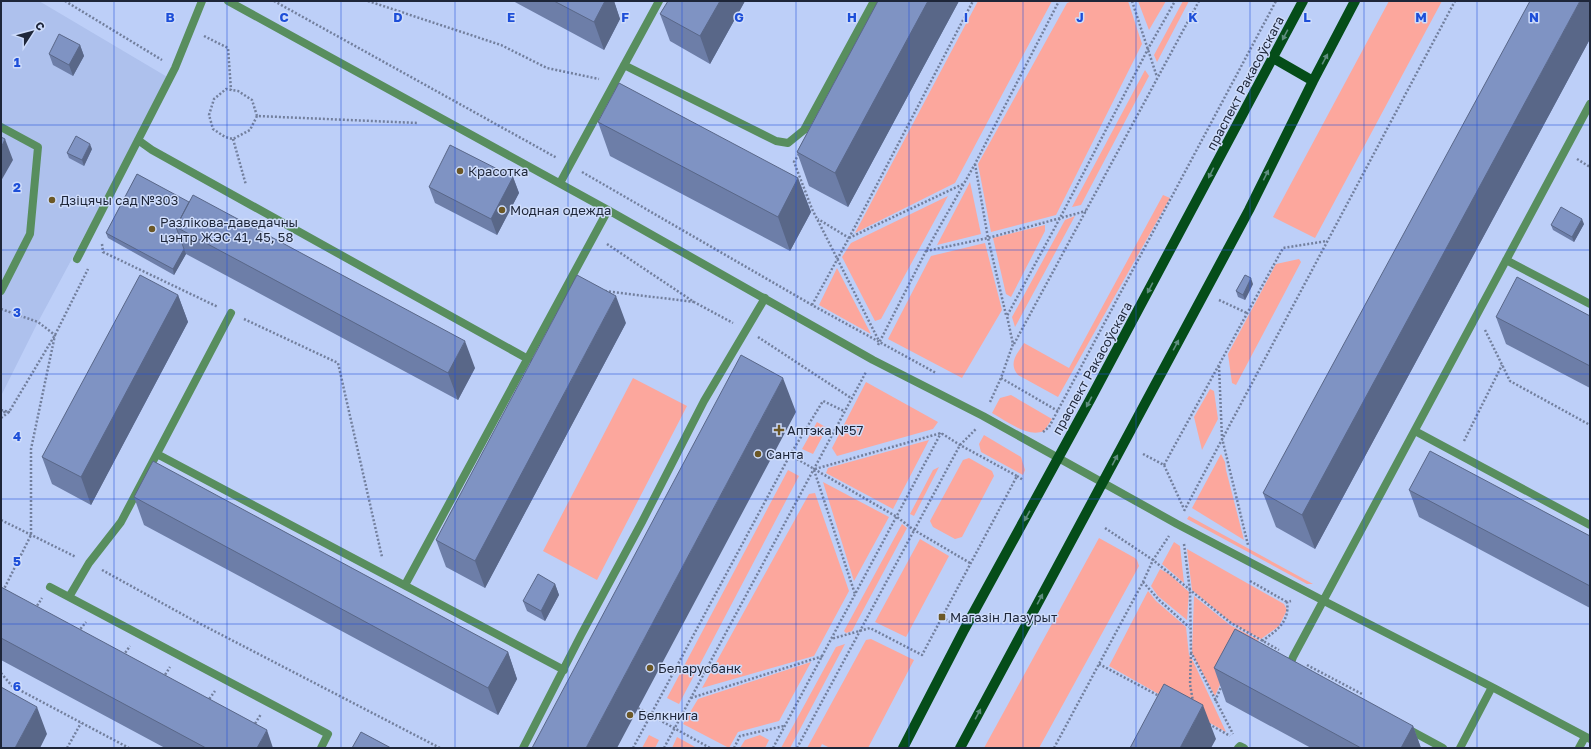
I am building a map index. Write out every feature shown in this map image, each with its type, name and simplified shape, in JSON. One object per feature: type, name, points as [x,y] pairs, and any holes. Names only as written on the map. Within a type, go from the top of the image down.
[{"type":"main road","name":"праспект Ракасоўскага","points":[[903,748],[964,630],[1303,1]]},
{"type":"main road","points":[[960,748],[1249,210],[1313,81],[1355,1]]},
{"type":"main road","points":[[1273,58],[1313,81]]},
{"type":"lane","points":[[77,259],[175,68],[202,1]]},
{"type":"lane","points":[[228,1],[560,183],[873,360],[983,416],[1177,524],[1324,602],[1492,687],[1588,738],[1580,748]]},
{"type":"lane","points":[[560,183],[660,1]]},
{"type":"lane","points":[[624,65],[776,141],[788,143],[804,130],[874,1]]},
{"type":"lane","points":[[1304,673],[1290,665],[1294,657],[1590,104]]},
{"type":"lane","points":[[1,127],[38,147],[30,234],[1,291]]},
{"type":"lane","points":[[138,140],[152,150],[528,359]]},
{"type":"lane","points":[[405,585],[608,210]]},
{"type":"lane","points":[[1506,260],[1590,304]]},
{"type":"lane","points":[[523,748],[704,401],[765,298]]},
{"type":"lane","points":[[69,598],[89,563],[120,522],[231,313]]},
{"type":"lane","points":[[1415,431],[1590,525]]},
{"type":"lane","points":[[157,454],[564,670]]},
{"type":"lane","points":[[50,587],[328,734],[321,748]]},
{"type":"lane","points":[[1460,748],[1492,687]]},
{"type":"lane","points":[[1401,725],[1443,748]]},
{"type":"lane","points":[[1238,748],[1240,746],[1244,748]]},
{"type":"path","points":[[64,1],[175,68]]},
{"type":"path","points":[[274,1],[570,165],[812,306],[941,376]]},
{"type":"path","points":[[368,1],[501,45],[547,68],[615,83]]},
{"type":"path","points":[[804,320],[849,238],[972,1]]},
{"type":"path","points":[[664,748],[851,398],[873,360],[879,341],[926,251],[975,164],[1059,1]]},
{"type":"path","points":[[1132,1],[1157,78]]},
{"type":"path","points":[[1006,316],[1060,218],[1148,49],[1175,1]]},
{"type":"path","points":[[988,407],[1014,344],[1199,1]]},
{"type":"path","points":[[1040,433],[1049,427],[1058,411],[1276,1]]},
{"type":"path","points":[[1143,454],[1164,465],[1184,510],[1455,1]]},
{"type":"path","points":[[192,27],[199,33],[228,48],[231,90]]},
{"type":"path","points":[[226,89],[238,91],[252,100],[257,116],[250,130],[233,139],[225,137],[213,129],[209,115],[214,99],[226,89]]},
{"type":"path","points":[[257,116],[423,124]]},
{"type":"path","points":[[233,139],[252,206]]},
{"type":"path","points":[[800,151],[794,162],[812,209],[879,341]]},
{"type":"path","points":[[975,164],[988,238],[1014,344]]},
{"type":"path","points":[[797,181],[803,184]]},
{"type":"path","points":[[849,238],[964,183]]},
{"type":"path","points":[[926,251],[988,238],[1087,210]]},
{"type":"path","points":[[818,219],[849,238]]},
{"type":"path","points":[[594,236],[694,302],[746,330],[851,398]]},
{"type":"path","points":[[1164,465],[1282,248],[1327,241]]},
{"type":"path","points":[[99,248],[102,242],[102,252],[338,363],[386,575]]},
{"type":"path","points":[[1,418],[9,412],[55,336],[89,269]]},
{"type":"path","points":[[605,291],[694,302]]},
{"type":"path","points":[[1204,292],[1247,313]]},
{"type":"path","points":[[1,309],[38,322],[55,336]]},
{"type":"path","points":[[1477,314],[1510,381],[1590,425]]},
{"type":"path","points":[[1,595],[31,535],[31,449],[55,336]]},
{"type":"path","points":[[1458,454],[1502,364]]},
{"type":"path","points":[[1219,365],[1222,438],[1248,545]]},
{"type":"path","points":[[1001,378],[1058,411]]},
{"type":"path","points":[[982,400],[989,403]]},
{"type":"path","points":[[633,748],[790,455],[823,401],[844,411]]},
{"type":"path","points":[[1,411],[9,412]]},
{"type":"path","points":[[797,748],[960,445],[976,429]]},
{"type":"path","points":[[814,469],[941,433],[1023,480]]},
{"type":"path","points":[[773,748],[941,433]]},
{"type":"path","points":[[790,455],[897,517],[914,530],[970,563]]},
{"type":"path","points":[[814,469],[855,594]]},
{"type":"path","points":[[831,639],[870,628],[922,655],[1017,476]]},
{"type":"path","points":[[1,520],[89,563],[191,620],[440,748]]},
{"type":"path","points":[[1105,528],[1152,560],[1231,623],[1362,694]]},
{"type":"path","points":[[1054,748],[1143,582],[1152,560],[1172,531]]},
{"type":"path","points":[[1169,535],[1174,538]]},
{"type":"path","points":[[1179,541],[1184,543],[1190,591],[1190,684],[1194,707]]},
{"type":"path","points":[[1143,582],[1158,600],[1190,627]]},
{"type":"path","points":[[34,611],[50,587]]},
{"type":"path","points":[[1257,645],[1280,628],[1288,610],[1287,602],[1297,600],[1319,610]]},
{"type":"path","points":[[77,634],[93,611]]},
{"type":"path","points":[[122,658],[138,634]]},
{"type":"path","points":[[1191,652],[1236,740],[1206,722]]},
{"type":"path","points":[[162,680],[178,656]]},
{"type":"path","points":[[691,698],[823,656]]},
{"type":"path","points":[[1100,664],[1167,700]]},
{"type":"path","points":[[1,673],[12,686],[129,748]]},
{"type":"path","points":[[206,703],[223,679]]},
{"type":"path","points":[[1215,701],[1224,679]]},
{"type":"path","points":[[252,728],[268,703]]},
{"type":"path","points":[[638,708],[710,748]]},
{"type":"path","points":[[69,747],[81,723]]},
{"type":"path","points":[[734,748],[740,736],[784,726]]},
{"type":"shaded area","name":"Дзіцячы сад №303","points":[[1,1],[39,1],[169,78],[38,322],[2,394],[1,393]]},
{"type":"shaded area","points":[[978,1],[1052,1],[955,183],[855,233]]},
{"type":"shaded area","points":[[1072,1],[1128,1],[1142,44],[1056,215],[991,232],[978,164],[1067,3]]},
{"type":"shaded area","points":[[1138,1],[1166,1],[1149,30]]},
{"type":"shaded area","points":[[1183,1],[1189,1],[1157,62],[1154,55]]},
{"type":"shaded area","points":[[1389,1],[1442,1],[1315,238],[1273,217]]},
{"type":"shaded area","points":[[1145,70],[1149,76],[1081,205],[1072,207]]},
{"type":"shaded area","points":[[970,182],[981,234],[937,245]]},
{"type":"shaded area","points":[[1163,195],[1170,198],[1058,397],[1018,375],[1015,371],[1014,363],[1016,355],[1024,343],[1069,368]]},
{"type":"shaded area","points":[[948,196],[881,319],[875,321],[842,257],[851,243]]},
{"type":"shaded area","points":[[1075,216],[1015,327],[1012,317],[1065,220]]},
{"type":"shaded area","points":[[1045,225],[1045,231],[1011,297],[1006,294],[993,238]]},
{"type":"shaded area","points":[[985,243],[1002,310],[962,378],[888,339],[931,256]]},
{"type":"shaded area","points":[[1299,259],[1301,262],[1236,385],[1232,383],[1228,354],[1276,264]]},
{"type":"shaded area","points":[[837,268],[871,334],[819,305]]},
{"type":"shaded area","points":[[633,378],[687,406],[597,580],[543,551]]},
{"type":"shaded area","points":[[866,382],[938,422],[933,429],[837,456],[832,448]]},
{"type":"shaded area","points":[[1210,389],[1214,391],[1218,419],[1202,450],[1194,417]]},
{"type":"shaded area","points":[[1011,395],[1052,419],[1044,431],[1038,433],[1017,428],[992,413],[1000,398]]},
{"type":"shaded area","points":[[817,422],[827,428],[813,454],[802,449]]},
{"type":"shaded area","points":[[984,435],[1021,457],[1025,470],[1023,475],[981,452],[979,444]]},
{"type":"shaded area","points":[[929,440],[893,509],[826,473],[828,468]]},
{"type":"shaded area","points":[[1221,454],[1225,462],[1244,540],[1192,508]]},
{"type":"shaded area","points":[[969,458],[992,471],[994,476],[962,537],[955,539],[933,527],[930,521],[963,460]]},
{"type":"shaded area","points":[[939,467],[914,516],[910,514],[933,470]]},
{"type":"shaded area","points":[[788,470],[799,476],[679,704],[667,698]]},
{"type":"shaded area","points":[[823,482],[889,517],[854,581]]},
{"type":"shaded area","points":[[815,493],[849,591],[814,656],[702,688],[809,494]]},
{"type":"shaded area","points":[[1189,516],[1313,584],[1307,584],[1187,519]]},
{"type":"shaded area","points":[[902,524],[907,528],[852,631],[846,633],[844,631]]},
{"type":"shaded area","points":[[1099,538],[1135,558],[1139,566],[1039,748],[984,748]]},
{"type":"shaded area","points":[[920,539],[949,556],[906,637],[875,622]]},
{"type":"shaded area","points":[[1174,542],[1180,546],[1184,583],[1162,564]]},
{"type":"shaded area","points":[[1187,549],[1284,604],[1287,610],[1279,626],[1261,639],[1232,623],[1192,590]]},
{"type":"shaded area","points":[[1160,569],[1169,574],[1189,592],[1187,620],[1158,596],[1151,586]]},
{"type":"shaded area","points":[[1148,591],[1156,601],[1186,627],[1189,655],[1226,732],[1109,666]]},
{"type":"shaded area","points":[[1194,596],[1230,625],[1259,640],[1233,658],[1215,696],[1192,653]]},
{"type":"shaded area","points":[[871,639],[914,660],[868,748],[830,748],[822,744],[820,748],[807,748],[866,640]]},
{"type":"shaded area","points":[[845,644],[790,748],[781,748],[836,647]]},
{"type":"shaded area","points":[[811,662],[779,721],[738,732],[729,748],[683,724],[698,699]]},
{"type":"shaded area","points":[[649,735],[659,740],[655,748],[642,748]]},
{"type":"shaded area","points":[[760,735],[769,740],[765,748],[740,748],[745,740]]},
{"type":"shaded area","points":[[677,737],[697,748],[672,748]]},
{"type":"building","points":[[554,1],[605,1],[594,22]]},
{"type":"building","points":[[668,1],[720,1],[700,36],[660,14]]},
{"type":"building","points":[[878,1],[928,1],[835,173],[797,152]]},
{"type":"building","points":[[1530,1],[1580,1],[1302,515],[1263,493]]},
{"type":"building","points":[[59,34],[80,45],[69,65],[49,54]]},
{"type":"building","points":[[619,83],[798,178],[778,217],[598,122]]},
{"type":"building","points":[[76,136],[90,144],[82,160],[67,153]]},
{"type":"building","points":[[1,137],[5,139],[1,148]]},
{"type":"building","points":[[450,145],[513,177],[491,219],[429,187]]},
{"type":"building","name":"Разлікова-даведачны цэнтр ЖЭС 41, 45, 58","points":[[137,174],[189,202],[176,227],[184,249],[173,269],[106,233]]},
{"type":"building","points":[[193,195],[465,341],[448,373],[176,227]]},
{"type":"building","points":[[1561,207],[1582,219],[1572,237],[1551,225]]},
{"type":"building","points":[[140,275],[178,295],[81,477],[42,457]]},
{"type":"building","points":[[577,275],[616,296],[475,561],[436,540]]},
{"type":"building","points":[[1245,275],[1251,278],[1243,295],[1236,291]]},
{"type":"building","points":[[1517,277],[1590,316],[1590,366],[1496,317]]},
{"type":"building","points":[[741,355],[783,378],[586,748],[532,748]]},
{"type":"building","points":[[1430,451],[1590,536],[1590,586],[1409,490]]},
{"type":"building","points":[[153,461],[508,652],[488,688],[134,497]]},
{"type":"building","points":[[538,574],[555,584],[541,611],[523,601]]},
{"type":"building","points":[[1,587],[267,730],[257,748],[206,748],[1,638]]},
{"type":"building","points":[[1235,629],[1413,726],[1401,748],[1361,748],[1214,668]]},
{"type":"building","points":[[1164,684],[1203,705],[1180,748],[1130,748]]},
{"type":"building","points":[[1,687],[37,707],[15,748],[1,748]]},
{"type":"building","points":[[361,732],[391,748],[352,748]]},
{"type":"place","name":"Красотка","points":[[460,171]]},
{"type":"place","name":"Дзіцячы сад №303","points":[[52,200]]},
{"type":"place","name":"Модная одежда","points":[[502,210]]},
{"type":"place","name":"Разлікова-даведачны цэнтр ЖЭС 41, 45, 58","points":[[152,229]]},
{"type":"place","name":"Аптэка №57","points":[[779,430]]},
{"type":"place","name":"Санта","points":[[758,454]]},
{"type":"place","name":"Магазін Лазурыт","points":[[942,617]]},
{"type":"place","name":"Беларусбанк","points":[[650,668]]},
{"type":"place","name":"Белкнига","points":[[630,715]]}]
